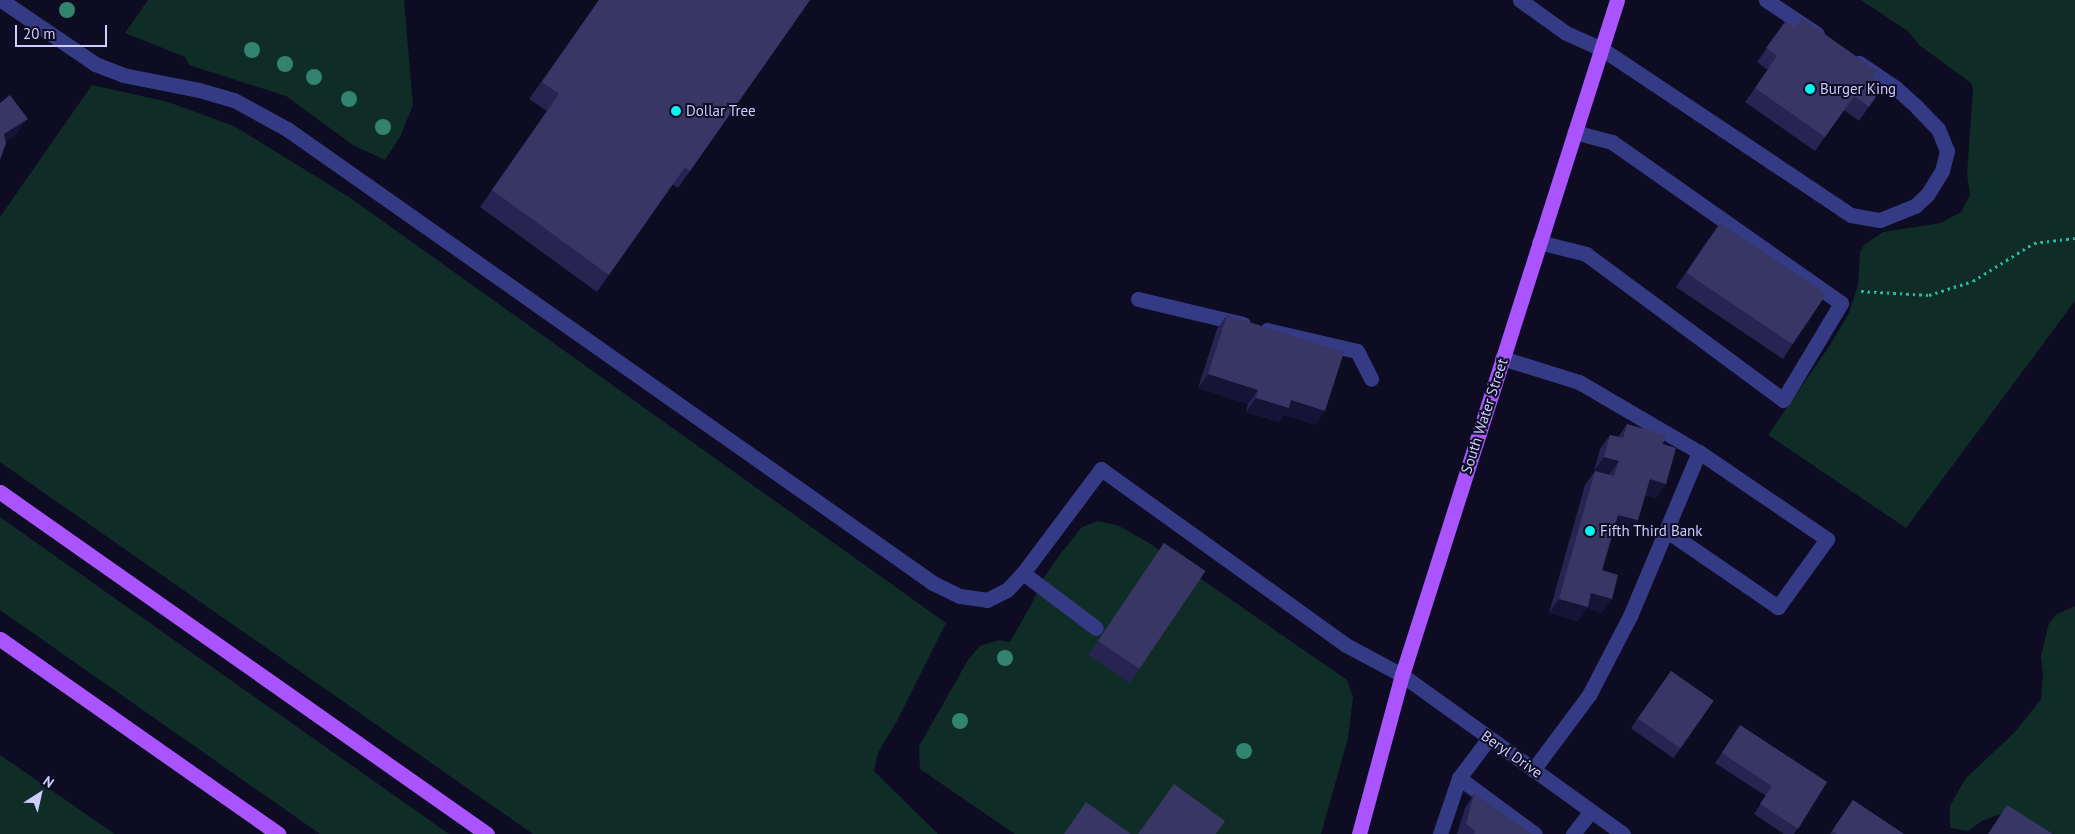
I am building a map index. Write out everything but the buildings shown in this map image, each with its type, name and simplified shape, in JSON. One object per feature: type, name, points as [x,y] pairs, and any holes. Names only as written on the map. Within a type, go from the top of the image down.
[{"type":"main road","name":"South Water Street","points":[[1359,834],[1402,675],[1617,0]]},
{"type":"main road","points":[[0,492],[486,834]]},
{"type":"main road","points":[[0,639],[278,834]]},
{"type":"street","points":[[0,0],[95,64],[123,75],[199,90],[234,100],[287,129],[932,583],[960,596],[987,600],[1007,590],[1022,573],[1096,628]]},
{"type":"street","points":[[1520,0],[1566,33],[1602,48],[1851,215],[1880,220],[1915,206],[1927,195],[1942,170],[1947,151],[1938,129],[1917,106],[1896,88],[1847,55]]},
{"type":"street","points":[[1766,0],[1831,44]]},
{"type":"street","points":[[1539,242],[1586,254],[1783,400],[1842,303],[1612,142],[1574,132]]},
{"type":"street","points":[[1138,299],[1356,351],[1371,380]]},
{"type":"street","points":[[1502,358],[1579,382],[1699,452],[1827,539],[1778,607],[1667,531]]},
{"type":"street","points":[[1533,770],[1589,695],[1630,616],[1699,452]]},
{"type":"street","name":"Beryl Drive","points":[[1022,573],[1101,469],[1346,646],[1402,675],[1623,834]]},
{"type":"street","points":[[1440,834],[1459,778],[1489,738]]},
{"type":"street","points":[[1459,778],[1535,834]]},
{"type":"street","points":[[1573,834],[1591,811]]},
{"type":"path","points":[[1842,303],[1863,290],[1929,295],[1973,281],[2034,243],[2075,238]]},
{"type":"green space","points":[[148,0],[404,0],[413,105],[400,137],[385,160],[353,145],[286,96],[189,65],[185,57],[125,33]]},
{"type":"green space","points":[[1861,0],[2075,0],[2075,301],[1906,528],[1768,435],[1830,345],[1849,313],[1858,285],[1860,252],[1865,244],[1883,232],[1941,223],[1961,212],[1970,195],[1967,174],[1973,88],[1971,83],[1919,45],[1909,32]]},
{"type":"green space","points":[[92,85],[168,102],[234,126],[349,197],[946,623],[898,719],[878,753],[874,771],[938,834],[533,834],[0,462],[0,217]]},
{"type":"green space","points":[[0,517],[449,834],[320,834],[0,610]]},
{"type":"green space","points":[[1098,521],[1119,526],[1149,543],[1347,680],[1353,697],[1348,738],[1321,834],[1015,834],[920,769],[919,746],[968,660],[980,646],[999,640],[1010,642],[1043,579],[1058,557],[1082,527]]},
{"type":"green space","points":[[2075,606],[2075,834],[2052,834],[2017,814],[2000,814],[1982,821],[1968,831],[1950,828],[1950,806],[1965,779],[2015,732],[2041,699],[2043,674],[2041,656],[2049,623],[2057,614]]},
{"type":"green space","points":[[0,755],[115,834],[0,834]]},
{"type":"place","name":"Burger King","points":[[1810,89]]},
{"type":"place","name":"Dollar Tree","points":[[676,111]]},
{"type":"place","name":"Fifth Third Bank","points":[[1590,531]]}]
